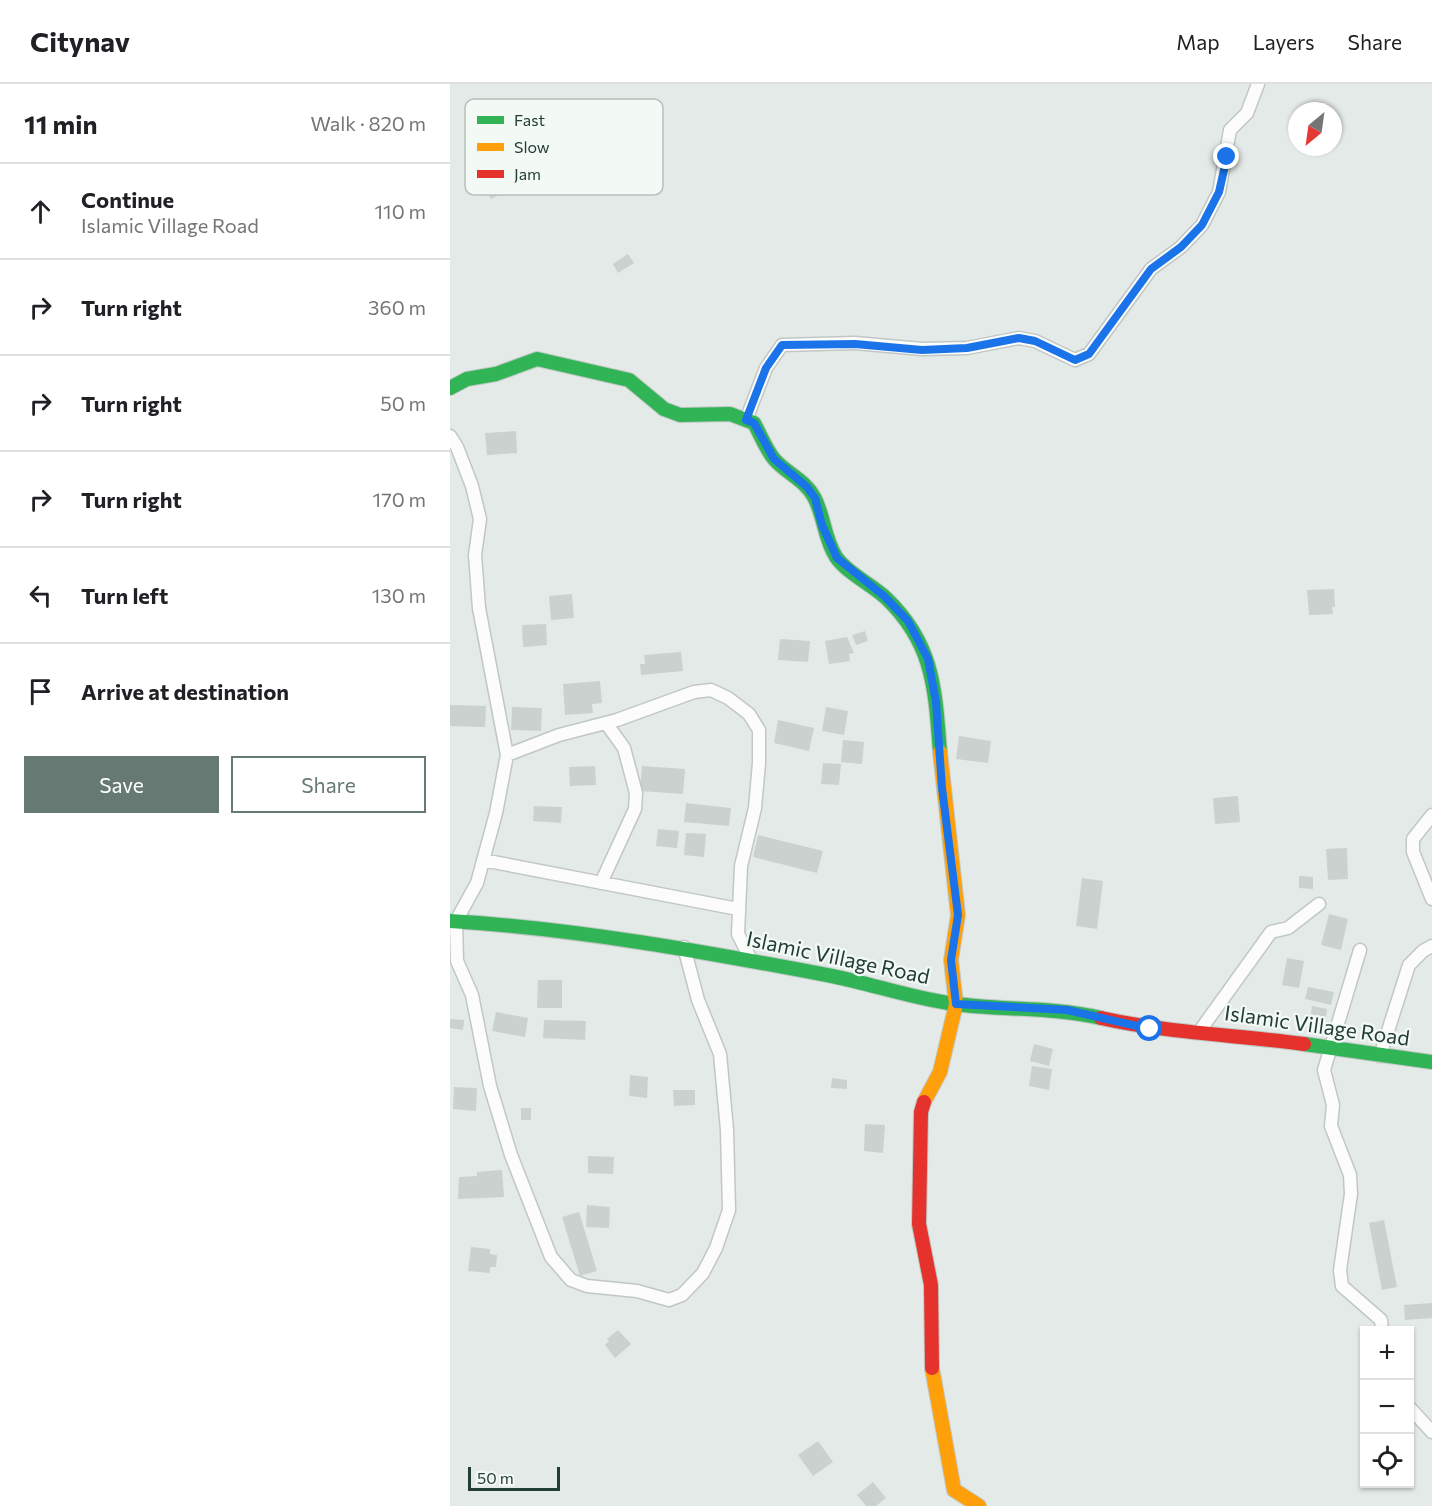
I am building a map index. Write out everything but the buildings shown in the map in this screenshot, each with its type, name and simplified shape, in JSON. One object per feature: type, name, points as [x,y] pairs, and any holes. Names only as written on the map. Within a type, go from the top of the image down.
[{"type":"street","points":[[746,420],[766,368],[782,345],[855,344],[922,350],[967,348],[1019,338],[1035,341],[1075,360],[1089,354],[1151,269],[1181,247],[1202,225],[1219,192],[1230,130],[1247,113],[1258,84]]},
{"type":"street","points":[[450,388],[466,379],[496,374],[537,359],[629,380],[664,409],[680,415],[730,414],[754,423],[774,459],[807,487],[815,498],[822,525],[837,558],[884,596],[908,621],[928,659],[936,702],[943,799],[958,915],[951,960],[956,1004],[940,1072],[927,1092],[921,1112],[919,1224],[931,1285],[931,1361],[942,1439],[954,1490],[980,1506]]},
{"type":"street","points":[[450,436],[457,447],[472,486],[480,519],[475,555],[479,608],[507,755],[477,883],[453,921],[457,961],[472,995],[490,1086],[511,1155],[551,1257],[571,1280],[587,1287],[637,1291],[669,1300],[682,1295],[703,1273],[716,1248],[729,1210],[727,1130],[720,1054],[698,1000],[684,947]]},
{"type":"street","points":[[507,755],[559,735],[606,723],[694,692],[711,690],[728,698],[749,714],[759,730],[759,763],[755,808],[741,866],[738,934],[751,960]]},
{"type":"street","points":[[601,883],[635,809],[636,793],[624,748],[606,723]]},
{"type":"street","points":[[1432,815],[1413,839],[1413,852],[1432,899]]},
{"type":"street","points":[[483,860],[738,909]]},
{"type":"street","points":[[1199,1032],[1271,932],[1288,928],[1319,904]]},
{"type":"street","name":"Islamic Village Road","points":[[453,921],[515,925],[684,947],[956,1004],[1067,1010],[1150,1029],[1230,1034],[1432,1062]]},
{"type":"street","points":[[1380,1056],[1409,965],[1423,951],[1432,946]]},
{"type":"street","points":[[1360,951],[1324,1070],[1333,1105],[1331,1126],[1350,1175],[1352,1194],[1341,1270],[1342,1286],[1381,1320],[1382,1326]]},
{"type":"street","points":[[1414,1412],[1432,1432]]},
{"type":"traffic: fast","points":[[450,388],[467,379],[496,374],[537,359],[629,380],[664,409],[680,415],[730,414],[754,423],[774,459],[806,486],[814,497],[836,557],[846,568],[886,598],[902,615],[914,633],[929,669],[936,708],[940,752]]},
{"type":"traffic: fast","points":[[450,921],[546,930],[690,950],[832,976],[948,1003],[1044,1010],[1101,1018]]},
{"type":"traffic: fast","points":[[1304,1044],[1432,1062]]},
{"type":"traffic: slow","points":[[924,1102],[940,1072],[956,1004],[951,960],[958,915],[940,752]]},
{"type":"traffic: slow","points":[[932,1368],[954,1490],[979,1506]]},
{"type":"traffic: jam","points":[[1101,1018],[1177,1030],[1304,1044]]},
{"type":"traffic: jam","points":[[924,1102],[921,1112],[919,1224],[931,1285],[932,1368]]},
{"type":"route","points":[[1150,1029],[1067,1010],[956,1004],[951,960],[958,915],[942,788],[936,702],[928,659],[920,639],[908,621],[884,596],[837,558],[822,525],[815,498],[807,487],[774,459],[754,423],[746,420],[754,393],[766,368],[782,345],[855,344],[922,350],[967,348],[998,344],[1019,338],[1035,341],[1075,360],[1089,354],[1151,269],[1181,247],[1202,225],[1219,192],[1227,157]]}]
